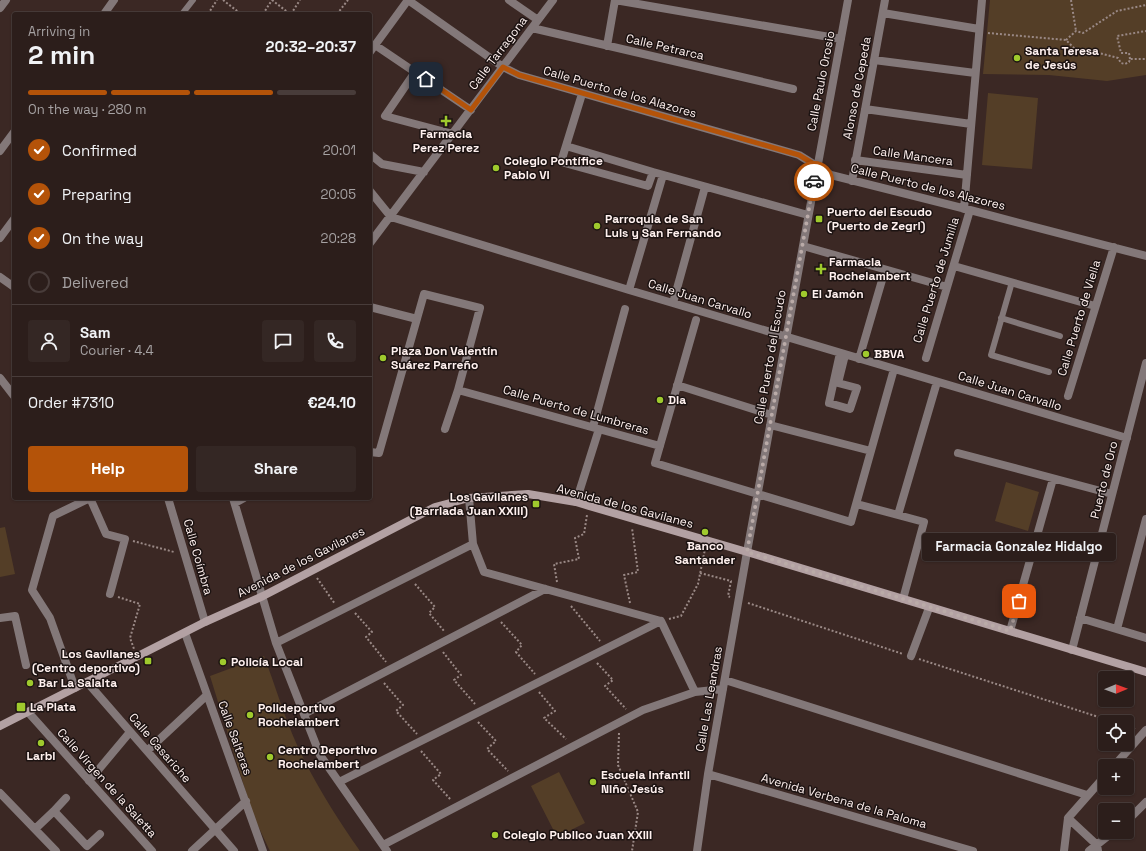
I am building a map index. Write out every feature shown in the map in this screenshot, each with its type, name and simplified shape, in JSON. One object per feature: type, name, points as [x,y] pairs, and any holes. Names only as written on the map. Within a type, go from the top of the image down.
[{"type":"street","points":[[0,8],[6,0]]},
{"type":"street","points":[[105,12],[114,0]]},
{"type":"street","points":[[408,0],[372,49],[415,72],[471,110]]},
{"type":"street","name":"Calle Puerto de los Alazores","points":[[408,0],[503,67],[519,75],[799,155],[832,175],[1146,256]]},
{"type":"street","points":[[509,0],[538,20]]},
{"type":"street","name":"Calle Tarragona","points":[[372,241],[553,0]]},
{"type":"street","points":[[607,46],[615,0],[841,39]]},
{"type":"street","name":"Calle Paulo Orosio","points":[[817,166],[848,0]]},
{"type":"street","name":"Alonso de Cepeda","points":[[852,180],[885,0]]},
{"type":"street","name":"Calle Puerto de Jumilla","points":[[926,358],[954,266],[967,209],[967,175],[975,73],[983,31],[982,0]]},
{"type":"street","points":[[883,13],[983,31]]},
{"type":"street","name":"Calle Petrarca","points":[[532,28],[793,88]]},
{"type":"street","points":[[874,60],[975,73]]},
{"type":"street","points":[[415,72],[385,116],[453,134]]},
{"type":"street","points":[[582,94],[561,162],[648,186],[653,172]]},
{"type":"street","points":[[865,109],[971,124]]},
{"type":"street","points":[[0,151],[12,135]]},
{"type":"street","points":[[566,146],[663,175],[808,215]]},
{"type":"street","points":[[372,156],[382,164],[424,172]]},
{"type":"street","name":"Calle Mancera","points":[[855,160],[967,175]]},
{"type":"street","name":"Calle Puerto del Escudo","points":[[747,552],[817,166]]},
{"type":"street","points":[[629,290],[663,175]]},
{"type":"street","points":[[674,303],[706,187]]},
{"type":"street","points":[[372,193],[391,217]]},
{"type":"street","name":"Calle Juan Carvallo","points":[[391,217],[629,290],[1127,438]]},
{"type":"street","points":[[0,238],[12,222]]},
{"type":"street","points":[[802,246],[948,287]]},
{"type":"street","name":"Calle Puerto de Viella","points":[[1068,396],[1114,247]]},
{"type":"street","points":[[954,266],[1095,306]]},
{"type":"street","points":[[859,359],[885,270]]},
{"type":"street","points":[[0,277],[12,286]]},
{"type":"street","points":[[372,452],[379,453],[424,294],[480,308],[458,390],[445,429]]},
{"type":"street","points":[[372,308],[416,319]]},
{"type":"street","points":[[576,502],[625,309]]},
{"type":"street","points":[[660,446],[696,320]]},
{"type":"street","points":[[843,354],[838,383],[857,388],[850,410],[830,403],[843,354]]},
{"type":"street","name":"Puerto de Oro","points":[[1072,650],[1146,363]]},
{"type":"street","points":[[758,495],[851,522],[894,369]]},
{"type":"street","points":[[0,378],[12,393]]},
{"type":"street","points":[[898,515],[937,382]]},
{"type":"street","points":[[677,385],[772,415]]},
{"type":"street","name":"Calle Puerto de Lumbreras","points":[[458,390],[660,446],[655,463],[758,495]]},
{"type":"street","points":[[770,425],[871,451]]},
{"type":"street","points":[[958,453],[1112,494]]},
{"type":"street","points":[[1010,631],[1053,478]]},
{"type":"street","name":"Avenida de los Gavilanes","points":[[0,726],[205,622],[263,596],[435,507],[469,498],[528,494],[576,502],[1146,672]]},
{"type":"street","points":[[469,498],[473,544],[484,572],[661,621],[695,692]]},
{"type":"street","points":[[75,688],[50,618],[32,590],[53,516],[86,500]]},
{"type":"street","points":[[91,500],[106,534],[125,539],[110,594]]},
{"type":"street","name":"Calle Coímbra","points":[[169,500],[205,622]]},
{"type":"street","points":[[234,501],[276,643],[320,754],[385,848],[456,807],[643,710],[695,692],[723,689]]},
{"type":"street","points":[[856,504],[924,522],[903,600]]},
{"type":"street","points":[[1117,629],[1146,519]]},
{"type":"street","points":[[276,643],[473,544]]},
{"type":"street","name":"Calle Las Leandras","points":[[697,851],[708,774],[747,552]]},
{"type":"street","points":[[304,714],[545,589]]},
{"type":"street","points":[[911,656],[929,608]]},
{"type":"street","points":[[0,618],[15,616],[26,665]]},
{"type":"street","points":[[1080,618],[1146,638]]},
{"type":"street","points":[[339,782],[661,621]]},
{"type":"street","name":"Calle Salteras","points":[[185,633],[263,851]]},
{"type":"street","points":[[725,680],[1087,795]]},
{"type":"street","name":"Calle Casariche","points":[[87,682],[234,851]]},
{"type":"street","points":[[147,751],[207,695]]},
{"type":"street","name":"Calle Virgen de la Saletta","points":[[28,712],[152,851]]},
{"type":"street","points":[[1120,759],[1146,730]]},
{"type":"street","points":[[89,781],[130,732]]},
{"type":"street","name":"Avenida Verbena de la Paloma","points":[[708,774],[973,851]]},
{"type":"street","points":[[1064,851],[1068,818],[1098,783]]},
{"type":"street","points":[[0,793],[56,851]]},
{"type":"street","points":[[35,829],[66,798]]},
{"type":"street","points":[[192,851],[246,801]]},
{"type":"street","points":[[1134,814],[1146,802]]},
{"type":"street","points":[[54,811],[87,846],[100,834]]},
{"type":"street","points":[[1068,818],[1097,848]]},
{"type":"street","points":[[1089,851],[1097,848],[1106,839]]},
{"type":"lane","points":[[184,12],[193,0]]},
{"type":"lane","points":[[1012,282],[990,355],[1049,372]]},
{"type":"lane","points":[[1001,318],[1060,336]]},
{"type":"path","points":[[209,12],[217,0]]},
{"type":"path","points":[[223,0],[238,12]]},
{"type":"path","points":[[264,12],[272,0],[287,12]]},
{"type":"path","points":[[291,12],[300,0]]},
{"type":"path","points":[[339,12],[348,0]]},
{"type":"path","points":[[1071,0],[1076,31]]},
{"type":"path","points":[[1076,31],[1084,33],[1118,11],[1146,5]]},
{"type":"path","points":[[983,31],[1066,40],[1078,52],[1082,52],[1084,49],[1118,58],[1121,63],[1125,64],[1129,62],[1130,59]]},
{"type":"path","points":[[1066,40],[1076,31]]},
{"type":"path","points":[[1130,59],[1129,54],[1121,53],[1117,36],[1146,31]]},
{"type":"path","points":[[1130,59],[1146,59]]},
{"type":"path","points":[[589,506],[584,534],[575,538],[579,559],[554,564],[559,593],[607,648]]},
{"type":"path","points":[[632,526],[638,572],[624,575],[632,613]]},
{"type":"path","points":[[125,539],[185,555]]},
{"type":"path","points":[[661,621],[681,616],[698,584],[707,540]]},
{"type":"path","points":[[312,571],[340,612]]},
{"type":"path","points":[[700,573],[731,581],[728,596],[739,600],[1098,717]]},
{"type":"path","points":[[409,577],[435,608],[429,613],[450,638]]},
{"type":"path","points":[[110,594],[140,604],[130,638],[137,657]]},
{"type":"path","points":[[349,606],[372,632],[366,637],[392,668]]},
{"type":"path","points":[[495,615],[522,645],[516,652],[541,681]]},
{"type":"path","points":[[437,645],[461,675],[454,680],[481,711]]},
{"type":"path","points":[[591,656],[613,680],[605,686],[632,716]]},
{"type":"path","points":[[378,676],[403,705],[396,711],[423,740]]},
{"type":"path","points":[[533,685],[554,711],[544,718],[573,746]]},
{"type":"path","points":[[472,716],[496,741],[487,749],[514,777]]},
{"type":"path","points":[[619,722],[618,765],[638,812],[632,851]]},
{"type":"path","points":[[415,744],[441,774],[433,780],[456,807]]},
{"type":"shaded area","points":[[990,0],[1146,0],[1146,75],[1107,81],[1049,75],[983,74]]},
{"type":"shaded area","points":[[988,93],[1038,98],[1032,169],[982,165]]},
{"type":"shaded area","points":[[1006,482],[1039,492],[1028,531],[995,521]]},
{"type":"shaded area","points":[[5,527],[15,574],[0,577],[0,528]]},
{"type":"shaded area","name":"Centro Deportivo Rochelambert","points":[[264,656],[297,745],[326,799],[360,851],[270,851],[268,847],[253,815],[210,676]]},
{"type":"shaded area","points":[[559,772],[585,823],[557,837],[531,786]]},
{"type":"way so far","points":[[814,181],[747,552],[929,608],[1010,631],[1019,601]]},
{"type":"place","name":"Santa Teresa de Jesús","points":[[1017,58]]},
{"type":"place","name":"Farmacia Perez Perez","points":[[446,121]]},
{"type":"place","name":"Colegio Pontífice Pablo VI","points":[[496,168]]},
{"type":"place","name":"Puerto del Escudo (Puerto de Zegri)","points":[[819,219]]},
{"type":"place","name":"Parroquia de San Luis y San Fernando","points":[[597,226]]},
{"type":"place","name":"Farmacia Rochelambert","points":[[821,269]]},
{"type":"place","name":"El Jamón","points":[[804,294]]},
{"type":"place","name":"BBVA","points":[[866,354]]},
{"type":"place","name":"Plaza Don Valentín Suárez Parreño","points":[[383,358]]},
{"type":"place","name":"Dia","points":[[660,400]]},
{"type":"place","name":"Los Gavilanes (Barriada Juan XXIII)","points":[[536,504]]},
{"type":"place","name":"Banco Santander","points":[[705,532]]},
{"type":"place","name":"Farmacia Gonzalez Hidalgo","points":[[1019,601]]},
{"type":"place","name":"Los Gavilanes (Centro deportivo)","points":[[148,661]]},
{"type":"place","name":"Policía Local","points":[[223,662]]},
{"type":"place","name":"Bar La Salaita","points":[[30,683]]},
{"type":"place","name":"La Plata","points":[[21,707]]},
{"type":"place","name":"Polideportivo Rochelambert","points":[[250,715]]},
{"type":"place","name":"Larbi","points":[[41,743]]},
{"type":"place","name":"Centro Deportivo Rochelambert","points":[[270,757]]},
{"type":"place","name":"Escuela Infantil Niño Jesús","points":[[593,782]]},
{"type":"place","name":"Colegio Publico Juan XXIII","points":[[495,835]]},
{"type":"route","points":[[426,79],[471,110],[503,67],[519,75],[799,155],[817,166],[814,181]]}]
